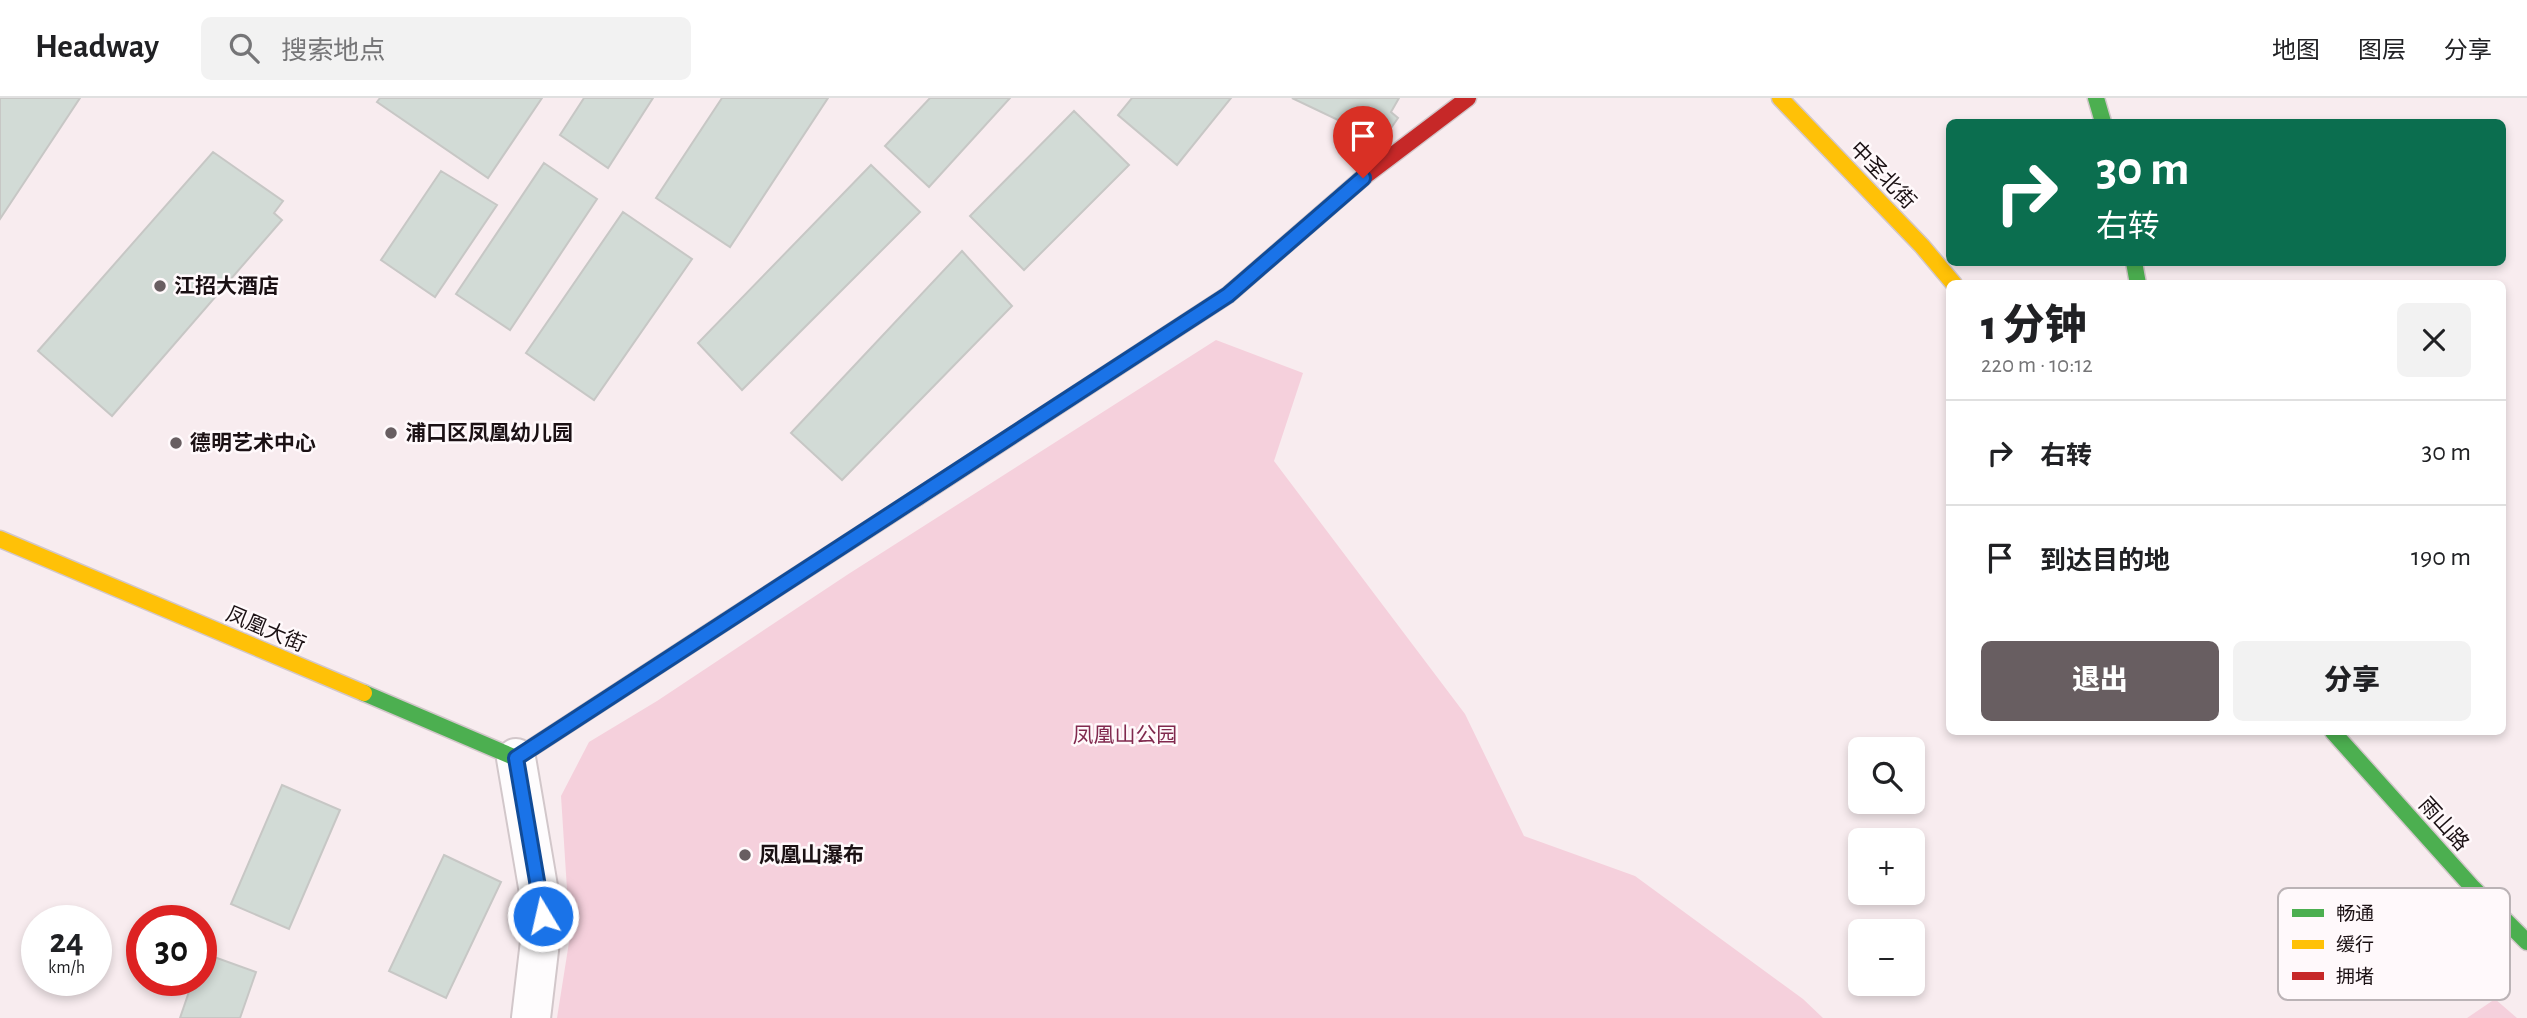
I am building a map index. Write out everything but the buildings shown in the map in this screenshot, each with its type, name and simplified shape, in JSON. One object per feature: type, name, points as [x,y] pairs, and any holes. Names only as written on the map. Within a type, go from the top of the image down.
[{"type":"street","points":[[531,1018],[543,916],[516,758],[1228,295],[1363,178],[1468,98]]},
{"type":"street","name":"中圣北街","points":[[1780,98],[1922,246],[1951,280]]},
{"type":"street","points":[[2096,98],[2101,119]]},
{"type":"street","name":"凤凰大街","points":[[0,539],[516,758]]},
{"type":"street","name":"雨山路","points":[[2336,735],[2473,888]]},
{"type":"street","name":"雨山路","points":[[2510,925],[2527,942]]},
{"type":"green space","name":"凤凰山公园","points":[[1216,340],[1303,373],[1274,461],[1465,714],[1524,836],[1635,876],[1803,999],[1823,1018],[557,1018],[570,936],[561,796],[589,742],[657,701],[850,573]]},
{"type":"green space","points":[[2496,1000],[2517,1018],[2467,1018]]},
{"type":"traffic: fast","points":[[2096,98],[2102,119]]},
{"type":"traffic: fast","points":[[918,497],[1228,295],[1365,176]]},
{"type":"traffic: fast","points":[[2135,266],[2137,280]]},
{"type":"traffic: fast","points":[[364,693],[516,758],[725,622]]},
{"type":"traffic: fast","points":[[2336,735],[2473,888]]},
{"type":"traffic: fast","points":[[2510,925],[2527,942]]},
{"type":"traffic: slow","points":[[1780,98],[1922,246],[1951,280]]},
{"type":"traffic: slow","points":[[0,539],[364,693]]},
{"type":"traffic: jam","points":[[1365,176],[1468,98]]},
{"type":"traffic: jam","points":[[725,622],[918,497]]},
{"type":"place","name":"江招大酒店","points":[[160,286]]},
{"type":"place","name":"浦口区凤凰幼儿园","points":[[391,433]]},
{"type":"place","name":"德明艺术中心","points":[[176,443]]},
{"type":"place","name":"凤凰山瀑布","points":[[745,855]]},
{"type":"route","points":[[543,916],[516,758],[1228,295],[1363,178]]}]
